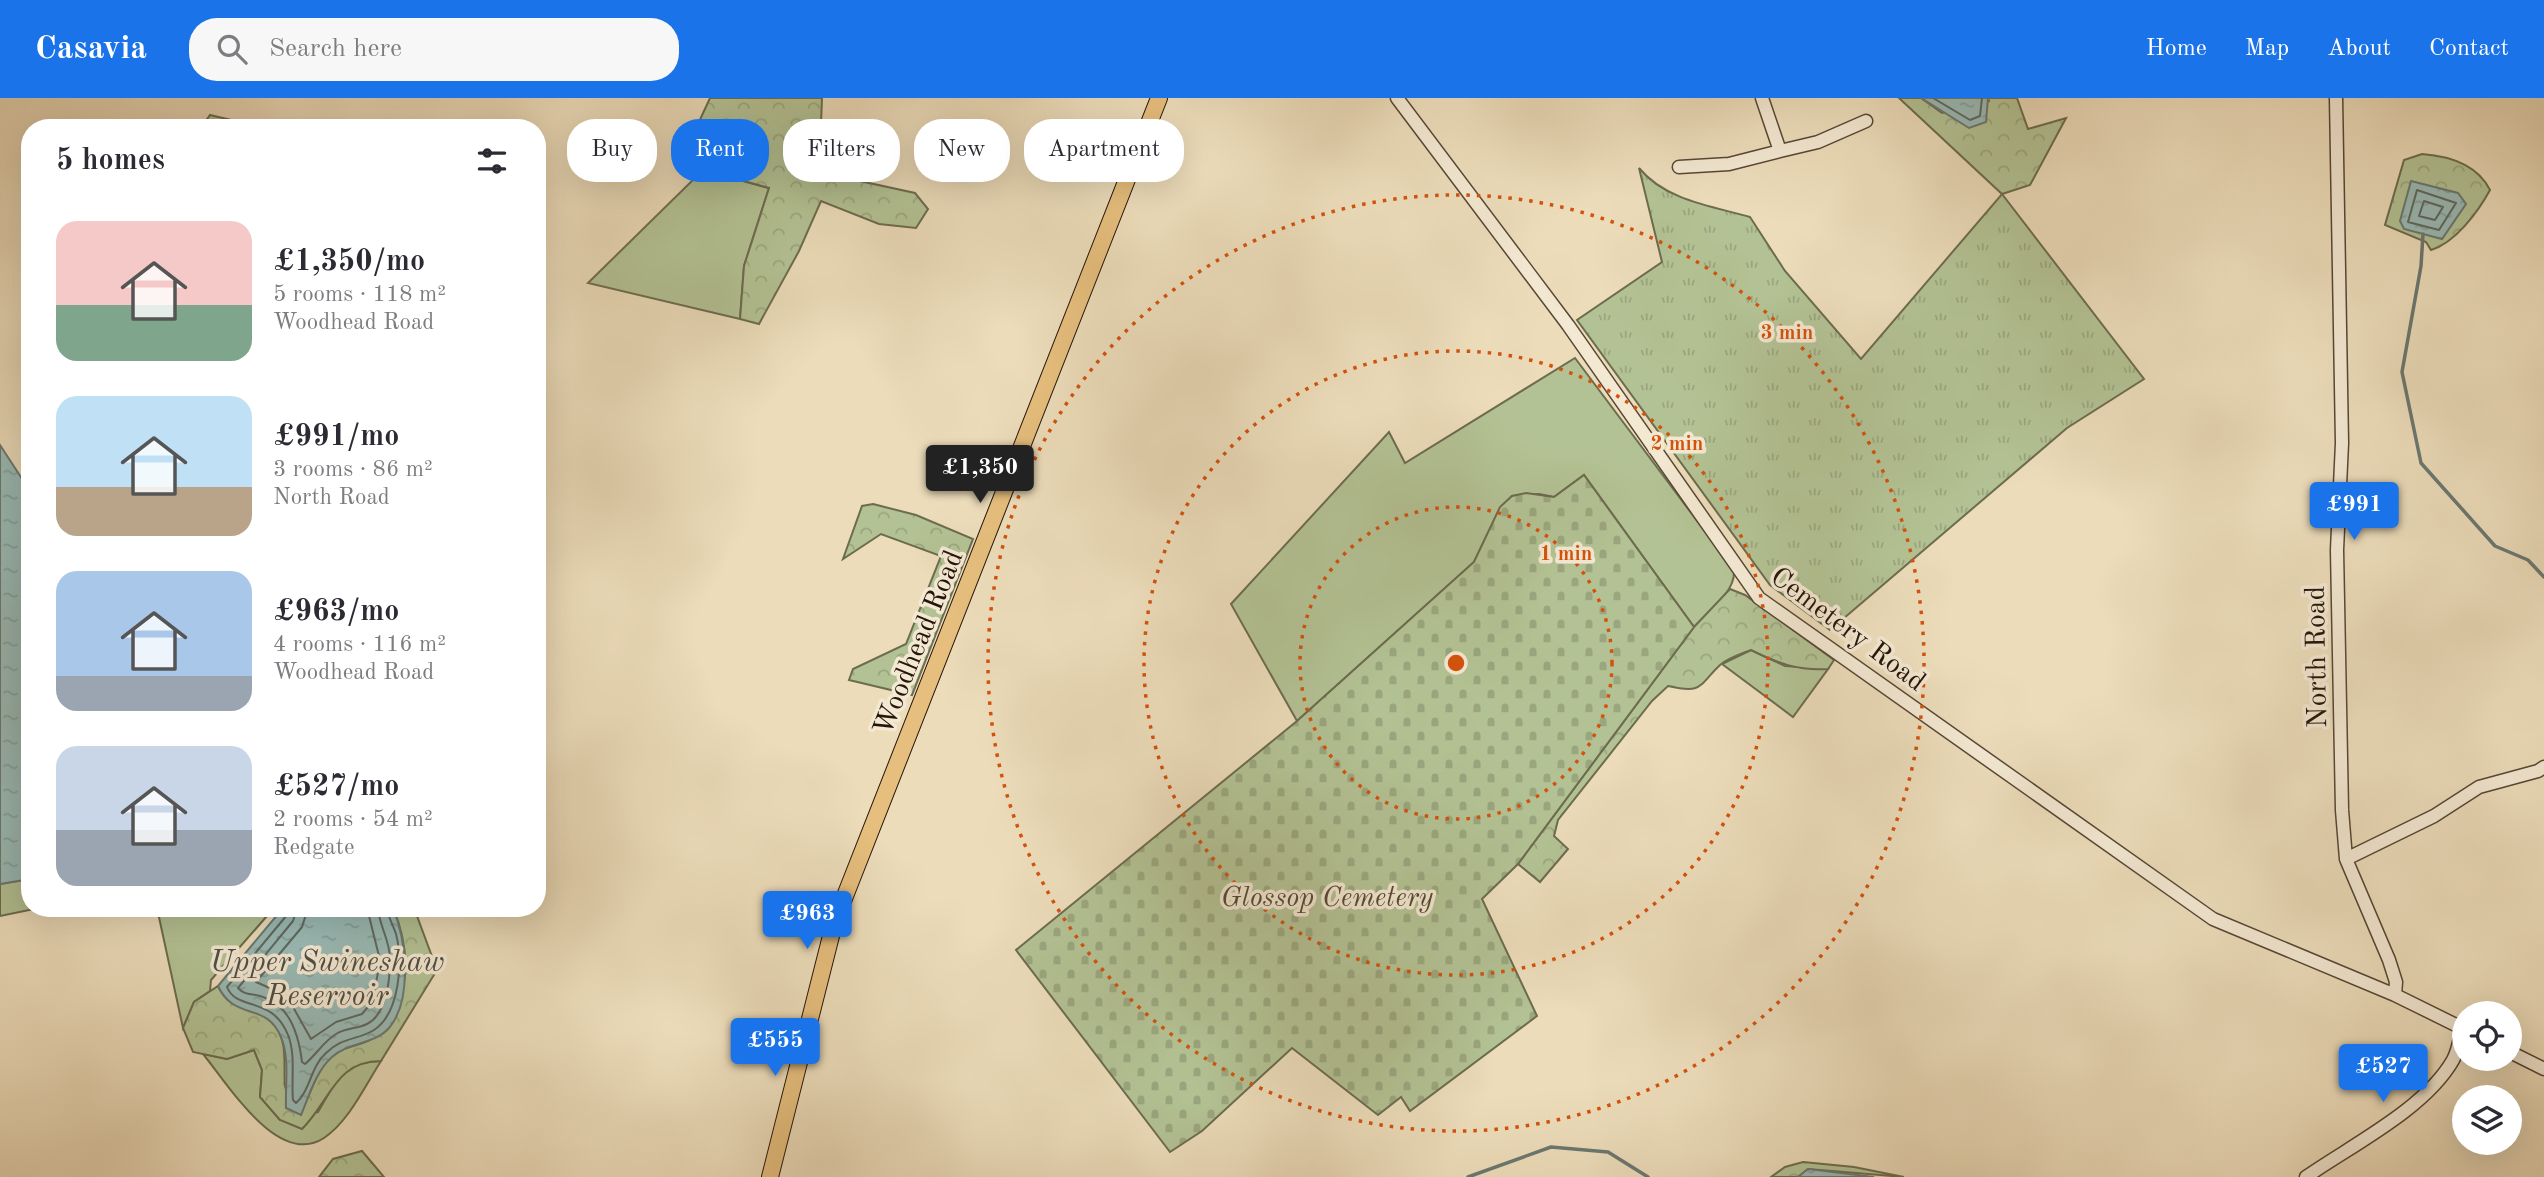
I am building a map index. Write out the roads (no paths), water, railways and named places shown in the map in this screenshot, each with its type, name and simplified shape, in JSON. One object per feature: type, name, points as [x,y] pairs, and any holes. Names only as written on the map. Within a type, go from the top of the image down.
[{"type":"main road","name":"Woodhead Road","points":[[770,1177],[834,924],[1159,98]]},
{"type":"street","name":"Cemetery Road","points":[[1397,98],[1568,325],[1759,598],[2204,914],[2241,933],[2395,995],[2452,1024]]},
{"type":"street","points":[[1762,98],[1780,151]]},
{"type":"street","name":"North Road","points":[[2336,98],[2342,443],[2337,550],[2342,810],[2346,859],[2389,960],[2396,982],[2395,995]]},
{"type":"street","points":[[1679,167],[1729,164],[1818,142],[1866,121]]},
{"type":"street","points":[[2346,859],[2434,816],[2479,787],[2544,767]]},
{"type":"street","points":[[2522,1058],[2544,1069]]},
{"type":"street","points":[[2306,1177],[2405,1109],[2432,1087],[2452,1061]]},
{"type":"water","points":[[1921,98],[1988,98],[1986,122],[1969,128]]},
{"type":"water","points":[[2411,181],[2458,193],[2466,204],[2442,239],[2404,229],[2400,221]]},
{"type":"water","points":[[0,445],[21,477],[21,880],[0,884]]},
{"type":"water","name":"Upper Swineshaw Reservoir","points":[[276,917],[396,917],[398,921],[405,969],[402,1002],[397,1016],[383,1034],[338,1052],[326,1063],[301,1115],[286,1108],[284,1045],[275,1026],[267,1019],[233,1004],[218,986]]},
{"type":"water","points":[[1808,1169],[1874,1177],[1798,1177]]},
{"type":"waterway","points":[[2423,234],[2421,266],[2402,372],[2421,463],[2495,546],[2528,560],[2544,577]]},
{"type":"waterway","points":[[1468,1177],[1551,1147],[1608,1152],[1648,1177]]},
{"type":"park label","name":"Glossop Cemetery","points":[[1327,896]]}]
